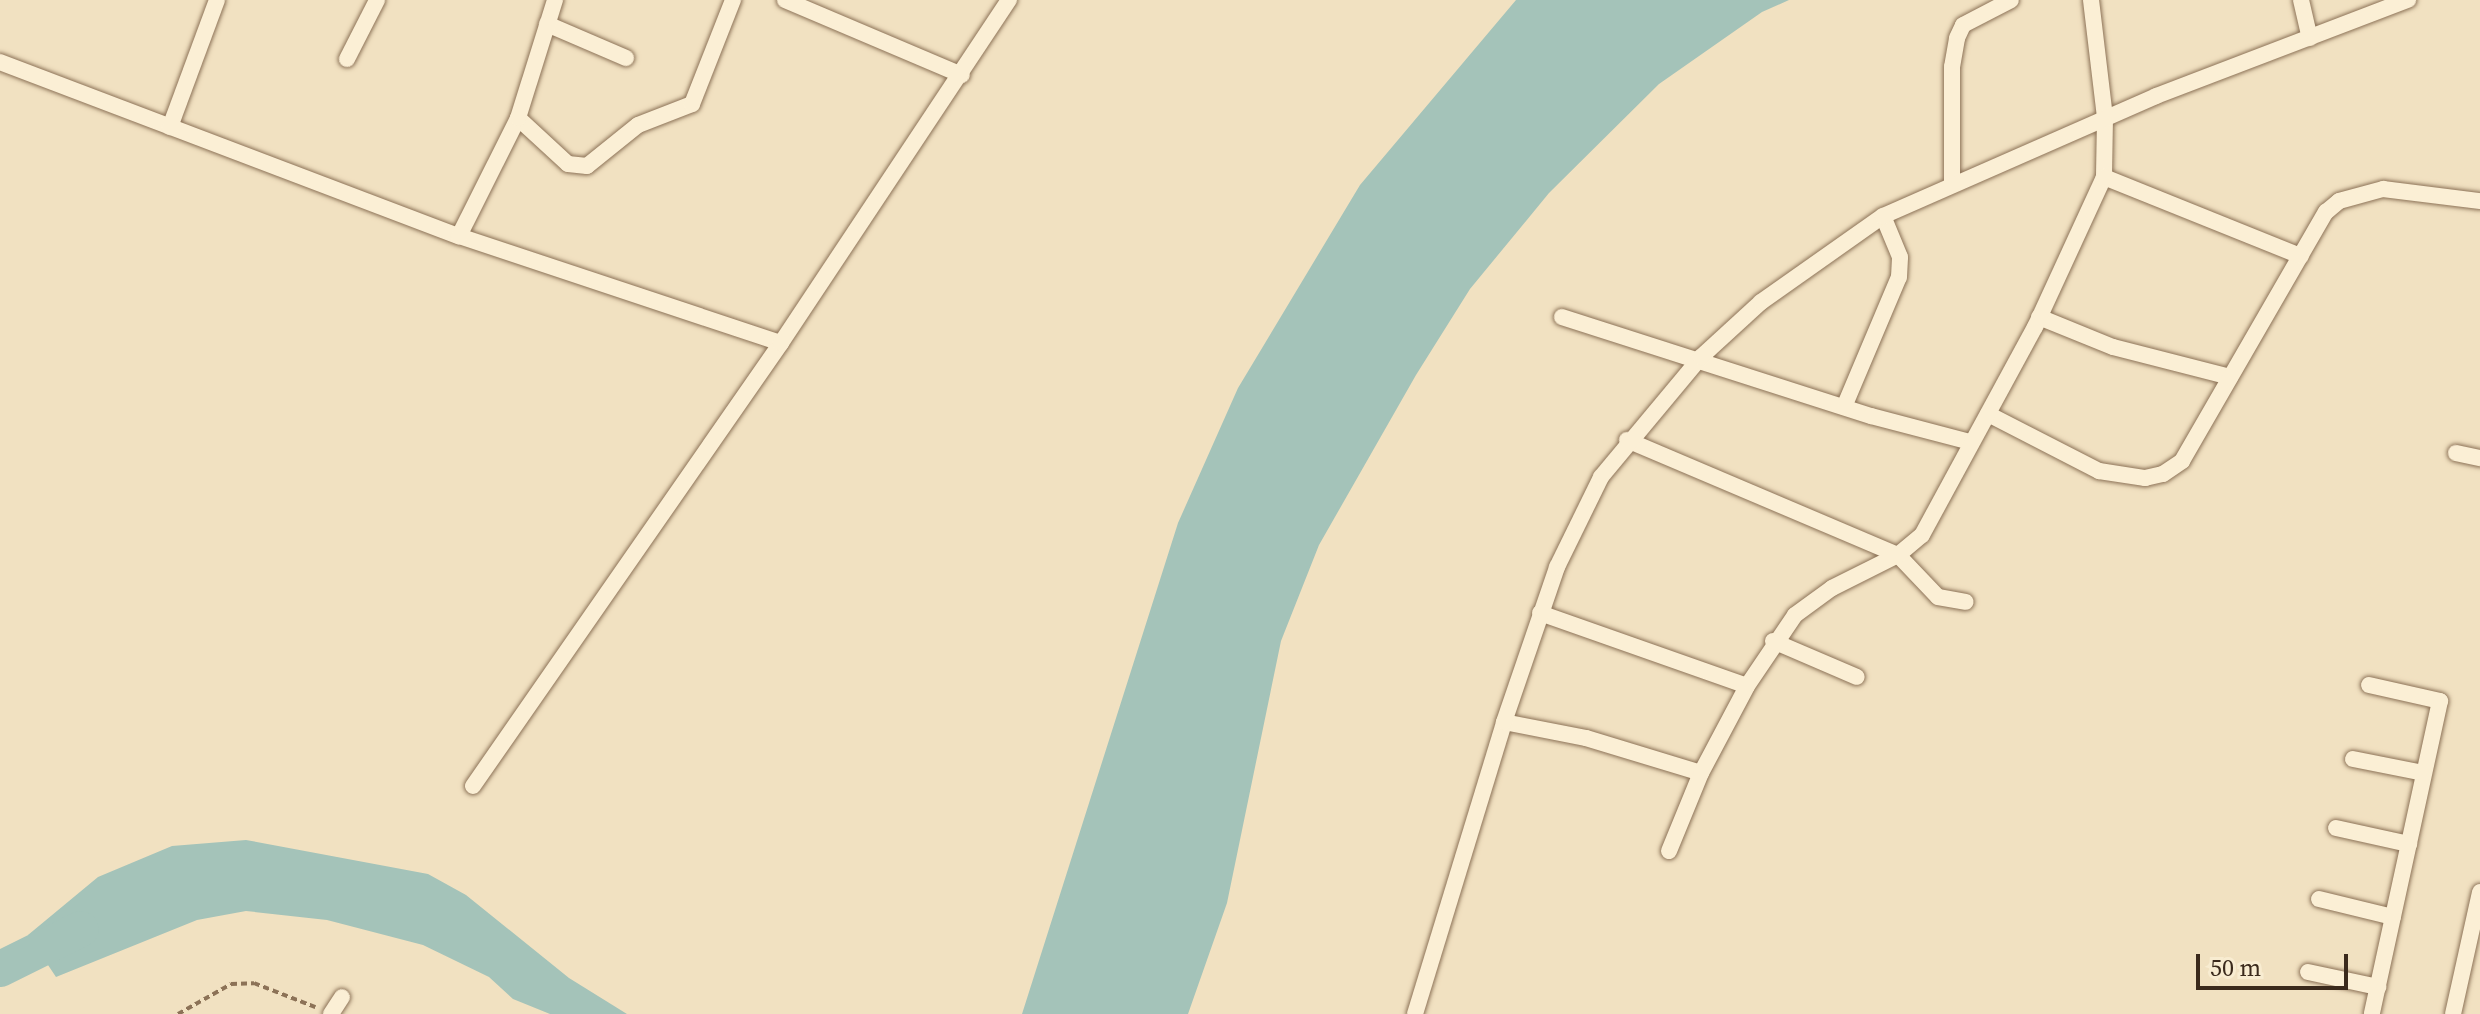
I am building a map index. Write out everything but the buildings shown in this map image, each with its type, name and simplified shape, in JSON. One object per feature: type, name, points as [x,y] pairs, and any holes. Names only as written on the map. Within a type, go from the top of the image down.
[{"type":"street","points":[[170,127],[217,0]]},
{"type":"street","points":[[347,59],[377,0]]},
{"type":"street","points":[[459,236],[518,118],[555,0]]},
{"type":"street","points":[[518,118],[568,164],[587,166],[638,125],[692,104],[733,0]]},
{"type":"street","points":[[785,0],[962,75]]},
{"type":"street","points":[[473,786],[781,343],[1009,0]]},
{"type":"street","points":[[1952,182],[1952,67],[1957,38],[1963,25],[2011,0]]},
{"type":"street","points":[[1669,851],[1701,773],[1773,641],[1812,602],[1898,555],[1922,535],[1952,488],[1970,442],[2039,317],[2104,177],[2105,118],[2091,0]]},
{"type":"street","points":[[2301,0],[2310,38]]},
{"type":"street","points":[[1415,1014],[1504,722],[1540,613],[1576,525],[1627,440],[1701,357],[1761,302],[1883,216],[1952,182],[2105,118],[2408,0]]},
{"type":"street","points":[[547,24],[626,58]]},
{"type":"street","points":[[0,62],[459,236],[781,343]]},
{"type":"street","points":[[2104,177],[2301,256]]},
{"type":"street","points":[[1988,414],[2099,471],[2145,478],[2163,474],[2182,461],[2326,212],[2358,192],[2383,189],[2480,201]]},
{"type":"street","points":[[1844,407],[1899,277],[1900,257],[1883,216]]},
{"type":"street","points":[[1562,317],[1701,357],[1844,407],[1970,442]]},
{"type":"street","points":[[2039,317],[2113,347],[2230,377]]},
{"type":"street","points":[[1627,440],[1898,555],[1938,597],[1966,602]]},
{"type":"street","points":[[2456,453],[2480,458]]},
{"type":"street","points":[[1540,613],[1747,686]]},
{"type":"street","points":[[1773,641],[1857,677]]},
{"type":"street","points":[[2369,685],[2440,701],[2372,1014]]},
{"type":"street","points":[[1504,722],[1586,738],[1701,773]]},
{"type":"street","points":[[2353,759],[2424,773]]},
{"type":"street","points":[[2336,828],[2409,844]]},
{"type":"street","points":[[2453,1014],[2480,892]]},
{"type":"street","points":[[2319,899],[2393,917]]},
{"type":"street","points":[[2308,972],[2378,987]]},
{"type":"street","points":[[332,1014],[342,997]]},
{"type":"path","points":[[178,1014],[231,984],[254,983],[332,1014]]},
{"type":"water","points":[[1516,0],[1789,0],[1762,12],[1659,84],[1549,193],[1470,289],[1416,375],[1319,545],[1281,641],[1227,903],[1188,1014],[1022,1014],[1178,523],[1238,388],[1360,185]]},
{"type":"water","points":[[246,840],[428,874],[466,895],[569,978],[627,1014],[550,1014],[513,999],[489,977],[423,945],[327,920],[246,911],[197,920],[56,977],[28,935],[98,877],[172,846]]},
{"type":"waterway","points":[[0,969],[81,929]]}]
